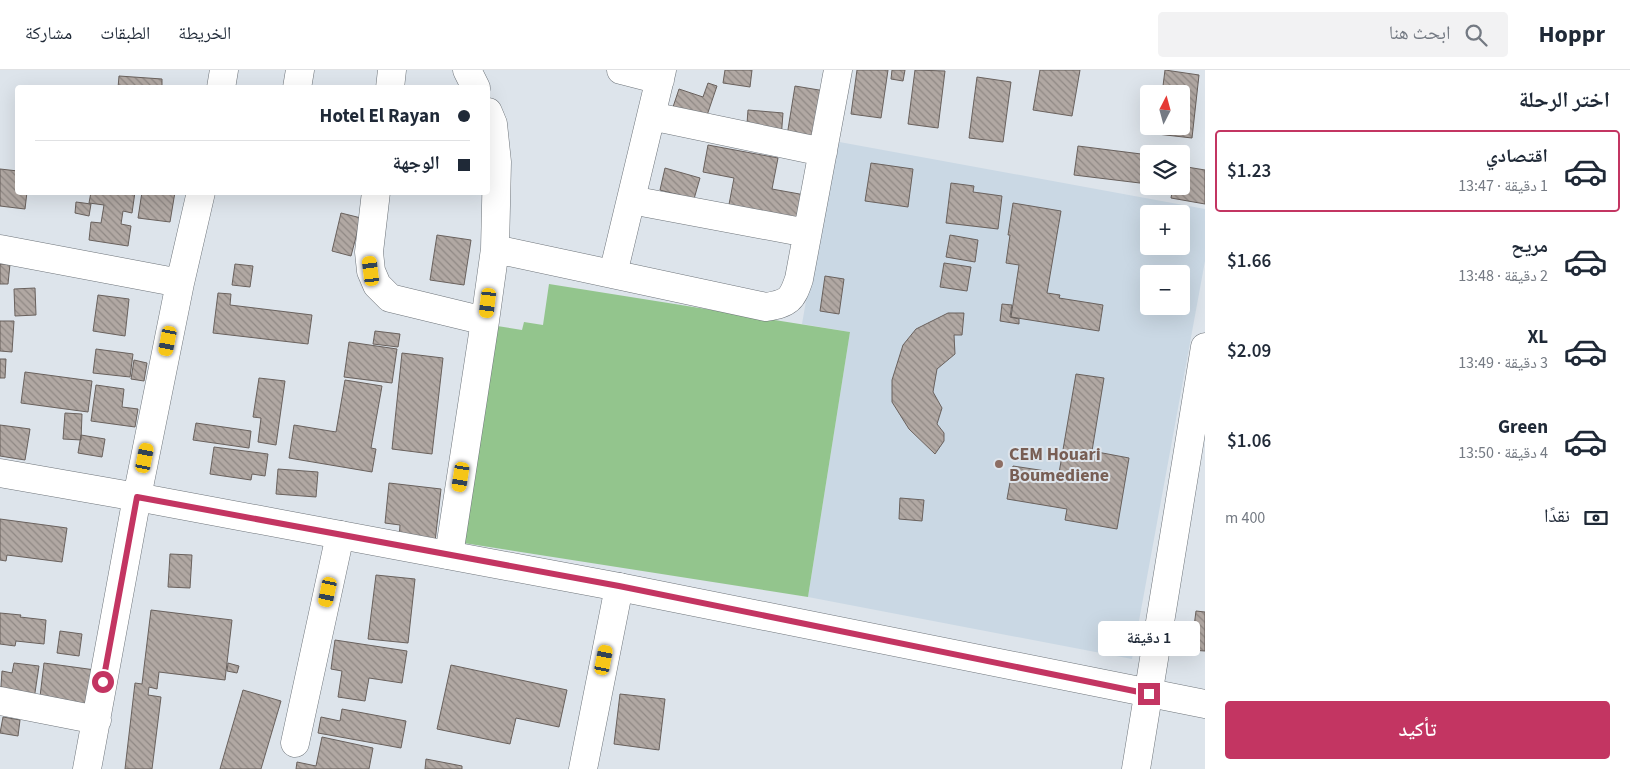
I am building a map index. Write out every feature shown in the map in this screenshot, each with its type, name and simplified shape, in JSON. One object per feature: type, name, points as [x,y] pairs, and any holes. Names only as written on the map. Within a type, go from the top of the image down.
[{"type":"main road","points":[[222,85],[224,70]]},
{"type":"main road","points":[[298,85],[300,70]]},
{"type":"main road","points":[[390,85],[392,70]]},
{"type":"main road","points":[[467,70],[474,85]]},
{"type":"main road","points":[[614,274],[661,75],[621,70]]},
{"type":"main road","points":[[495,249],[766,308],[781,305],[793,295],[799,278],[838,70]]},
{"type":"main road","points":[[651,116],[823,152]]},
{"type":"main road","points":[[449,555],[495,249],[497,162],[493,124],[490,117]]},
{"type":"main road","points":[[87,769],[137,497],[180,283],[200,195]]},
{"type":"main road","points":[[376,195],[369,252],[371,271],[378,285],[390,298],[485,321]]},
{"type":"main road","points":[[631,200],[807,233]]},
{"type":"main road","points":[[0,249],[180,283]]},
{"type":"main road","points":[[1136,769],[1205,347]]},
{"type":"main road","points":[[0,473],[619,586],[1205,704]]},
{"type":"main road","points":[[295,743],[340,535]]},
{"type":"main road","points":[[583,769],[619,586]]},
{"type":"main road","points":[[0,701],[97,720]]},
{"type":"shaded area","name":"CEM Houari Boumediene","points":[[834,141],[1183,205],[1140,205],[1140,255],[1190,255],[1190,206],[1205,209],[1205,261],[1132,659],[808,597],[850,332],[802,324]]},
{"type":"green space","points":[[549,284],[850,332],[808,597],[457,542],[491,325],[522,330],[524,322],[543,325]]},
{"type":"building","points":[[725,70],[752,70],[750,87],[723,83]]},
{"type":"building","points":[[857,70],[888,70],[881,118],[851,114]]},
{"type":"building","points":[[892,70],[905,70],[903,81],[891,79]]},
{"type":"building","points":[[915,70],[945,71],[938,128],[908,124]]},
{"type":"building","points":[[1040,70],[1080,70],[1072,116],[1033,110]]},
{"type":"building","points":[[1165,70],[1199,75],[1192,138],[1166,135],[1190,135],[1190,85],[1163,85]]},
{"type":"building","points":[[119,76],[162,79],[162,85],[118,85]]},
{"type":"building","points":[[977,77],[1011,82],[1003,142],[969,138]]},
{"type":"building","points":[[708,83],[717,86],[702,130],[669,119],[679,89],[703,97]]},
{"type":"building","points":[[795,86],[825,91],[816,147],[786,142]]},
{"type":"building","points":[[748,110],[783,113],[781,139],[746,137]]},
{"type":"building","points":[[708,145],[778,158],[772,189],[805,195],[799,228],[727,215],[734,178],[703,172]]},
{"type":"building","points":[[1078,146],[1140,154],[1140,183],[1074,175]]},
{"type":"building","points":[[871,163],[913,169],[908,207],[865,201]]},
{"type":"building","points":[[665,168],[700,178],[694,199],[660,190]]},
{"type":"building","points":[[1190,168],[1205,170],[1205,204],[1171,198],[1172,195],[1190,195]]},
{"type":"building","points":[[0,169],[15,171],[15,195],[27,195],[25,209],[0,206]]},
{"type":"building","points":[[951,183],[974,186],[973,192],[1002,196],[998,229],[946,223]]},
{"type":"building","points":[[90,195],[135,195],[132,213],[123,211],[121,224],[131,226],[128,246],[89,240],[91,222],[101,223],[104,205],[89,203]]},
{"type":"building","points":[[142,195],[174,195],[170,222],[138,218]]},
{"type":"building","points":[[76,202],[91,204],[89,216],[75,213]]},
{"type":"building","points":[[1013,203],[1061,211],[1047,293],[1060,295],[1059,298],[1103,305],[1099,331],[1011,317],[1019,265],[1006,263]]},
{"type":"building","points":[[341,213],[361,218],[351,256],[332,251]]},
{"type":"building","points":[[437,235],[471,240],[464,285],[430,280]]},
{"type":"building","points":[[950,235],[978,240],[975,262],[946,257]]},
{"type":"building","points":[[944,263],[971,267],[967,291],[940,287]]},
{"type":"building","points":[[0,264],[10,264],[8,284],[0,284]]},
{"type":"building","points":[[235,264],[253,266],[250,287],[232,285]]},
{"type":"building","points":[[825,276],[844,279],[839,314],[820,311]]},
{"type":"building","points":[[35,288],[36,315],[15,316],[14,289]]},
{"type":"building","points":[[218,293],[231,294],[230,305],[312,315],[308,344],[213,333]]},
{"type":"building","points":[[98,295],[129,299],[125,336],[93,331]]},
{"type":"building","points":[[1002,304],[1012,305],[1010,317],[1019,319],[1019,324],[1000,321]]},
{"type":"building","points":[[948,313],[964,313],[962,335],[954,335],[955,354],[937,369],[933,392],[942,408],[937,424],[944,433],[944,441],[935,454],[909,429],[892,402],[892,380],[903,345],[916,329]]},
{"type":"building","points":[[0,321],[14,321],[12,352],[0,351]]},
{"type":"building","points":[[375,331],[400,334],[398,347],[373,344]]},
{"type":"building","points":[[349,342],[397,349],[392,383],[344,377]]},
{"type":"building","points":[[96,349],[133,354],[130,377],[93,373]]},
{"type":"building","points":[[402,353],[443,358],[432,454],[392,449]]},
{"type":"building","points":[[0,359],[6,359],[5,378],[0,378]]},
{"type":"building","points":[[134,360],[147,363],[144,381],[131,379]]},
{"type":"building","points":[[25,372],[92,381],[88,412],[21,403]]},
{"type":"building","points":[[1076,374],[1104,378],[1092,451],[1129,458],[1117,529],[1065,520],[1067,509],[1007,499],[1013,466],[1059,473]]},
{"type":"building","points":[[259,378],[285,381],[276,445],[258,442],[261,418],[253,417]]},
{"type":"building","points":[[345,380],[382,386],[371,448],[376,449],[372,472],[289,458],[294,425],[336,432]]},
{"type":"building","points":[[96,385],[124,389],[122,407],[138,409],[135,427],[91,421]]},
{"type":"building","points":[[65,413],[82,414],[81,440],[63,439]]},
{"type":"building","points":[[196,423],[251,431],[249,448],[193,440]]},
{"type":"building","points":[[0,425],[30,429],[25,460],[0,456]]},
{"type":"building","points":[[81,435],[105,439],[102,457],[78,453]]},
{"type":"building","points":[[214,447],[268,454],[265,476],[252,474],[251,480],[210,474]]},
{"type":"building","points":[[278,469],[318,472],[316,497],[276,494]]},
{"type":"building","points":[[389,483],[441,489],[435,542],[399,538],[400,525],[385,523]]},
{"type":"building","points":[[900,498],[924,500],[922,521],[899,519]]},
{"type":"building","points":[[0,519],[67,528],[62,562],[7,555],[6,561],[0,560]]},
{"type":"building","points":[[170,554],[192,555],[190,588],[168,587]]},
{"type":"building","points":[[376,575],[415,579],[408,643],[368,639]]},
{"type":"building","points":[[151,610],[232,620],[225,680],[159,672],[157,689],[149,687],[148,695],[161,697],[152,769],[125,769],[135,683],[142,684]]},
{"type":"building","points":[[1196,611],[1205,612],[1205,651],[1191,650]]},
{"type":"building","points":[[0,613],[46,620],[44,644],[16,641],[15,646],[0,644]]},
{"type":"building","points":[[60,631],[82,634],[79,656],[57,653]]},
{"type":"building","points":[[335,640],[407,651],[402,683],[369,678],[365,701],[338,697],[342,671],[331,669]]},
{"type":"building","points":[[14,663],[39,666],[33,706],[0,701],[2,671],[12,673]]},
{"type":"building","points":[[44,663],[110,672],[105,714],[39,705]]},
{"type":"building","points":[[228,663],[239,666],[237,673],[227,671]]},
{"type":"building","points":[[451,665],[567,690],[559,727],[516,718],[510,744],[437,729]]},
{"type":"building","points":[[243,690],[281,701],[261,769],[220,769]]},
{"type":"building","points":[[620,694],[665,699],[659,750],[614,744]]},
{"type":"building","points":[[342,709],[406,721],[401,748],[318,733],[321,717],[340,721]]},
{"type":"building","points":[[3,717],[20,720],[18,736],[0,733]]},
{"type":"building","points":[[322,737],[373,748],[369,769],[296,769],[297,762],[316,766]]},
{"type":"building","points":[[426,759],[462,766],[462,769],[425,769]]},
{"type":"place","name":"CEM Houari Boumediene","points":[[999,464]]},
{"type":"route","points":[[103,682],[137,497],[619,586],[1149,694]]}]
